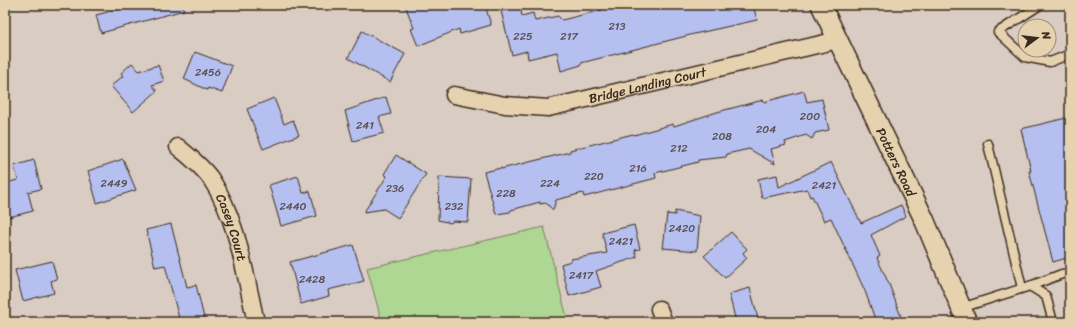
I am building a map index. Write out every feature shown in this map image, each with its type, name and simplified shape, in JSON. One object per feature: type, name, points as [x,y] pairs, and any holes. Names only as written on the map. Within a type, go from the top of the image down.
[{"type":"street","name":"Potters Road","points":[[821,5],[924,219],[964,315]]},
{"type":"street","name":"Bridge Landing Court","points":[[454,95],[505,105],[548,108],[838,40]]},
{"type":"street","name":"Casey Court","points":[[178,147],[210,178],[224,201],[236,238],[256,322]]},
{"type":"lane","points":[[1040,5],[998,32],[1025,57],[1050,62],[1070,54]]},
{"type":"lane","points":[[988,144],[1022,288]]},
{"type":"lane","points":[[964,315],[1022,288],[1062,274],[1070,273]]},
{"type":"lane","points":[[1030,286],[1046,296],[1053,322]]},
{"type":"green space","points":[[544,227],[568,322],[382,322],[367,268]]},
{"type":"building","points":[[134,5],[183,5],[184,10],[101,33],[96,15]]},
{"type":"building","points":[[405,5],[485,5],[491,25],[460,34],[459,29],[418,46],[411,29],[414,28]]},
{"type":"building","points":[[600,5],[753,5],[757,20],[694,34],[581,63],[581,65],[561,71],[557,52],[528,59],[527,51],[512,55],[501,11],[520,6],[522,16],[533,13],[535,21],[558,16],[562,20],[602,10]]},
{"type":"building","points":[[362,31],[405,54],[390,82],[348,58]]},
{"type":"building","points":[[195,52],[232,66],[222,93],[208,88],[207,90],[184,79]]},
{"type":"building","points":[[132,63],[139,71],[158,65],[164,81],[152,85],[157,91],[133,112],[111,86],[123,76],[121,73]]},
{"type":"building","points":[[804,91],[807,102],[822,99],[829,130],[815,133],[812,139],[806,135],[785,142],[786,145],[771,149],[775,164],[749,149],[727,154],[726,157],[698,160],[698,162],[655,173],[656,178],[584,197],[583,193],[556,200],[553,210],[546,203],[540,204],[540,202],[511,210],[510,212],[496,214],[484,172],[570,152],[570,150],[673,124],[674,126],[717,112],[763,100],[764,102]]},
{"type":"building","points":[[386,97],[391,114],[379,117],[384,133],[353,141],[345,111]]},
{"type":"building","points":[[274,98],[284,124],[293,120],[299,135],[263,149],[247,109]]},
{"type":"building","points":[[1070,117],[1070,257],[1053,262],[1029,171],[1031,171],[1021,129]]},
{"type":"building","points":[[396,155],[426,174],[398,218],[384,209],[364,212],[387,176],[384,174]]},
{"type":"building","points":[[123,159],[136,190],[97,203],[88,171]]},
{"type":"building","points":[[34,160],[41,189],[28,192],[33,211],[5,218],[5,183],[18,180],[14,166]]},
{"type":"building","points":[[831,162],[861,223],[901,205],[906,216],[871,235],[880,256],[877,258],[889,284],[903,322],[876,322],[865,291],[831,218],[824,221],[807,189],[762,198],[758,179],[777,175],[779,187]]},
{"type":"building","points":[[298,176],[303,193],[310,191],[317,216],[281,226],[269,185]]},
{"type":"building","points":[[439,177],[471,179],[468,222],[453,221],[451,223],[438,220]]},
{"type":"building","points":[[675,211],[700,216],[697,251],[663,248],[667,214],[675,215]]},
{"type":"building","points":[[171,224],[187,287],[196,285],[205,322],[180,322],[165,265],[155,267],[146,230]]},
{"type":"building","points":[[634,225],[640,249],[635,250],[637,257],[596,271],[601,287],[569,296],[561,264],[571,261],[571,259],[607,253],[602,233]]},
{"type":"building","points":[[731,232],[747,249],[743,253],[747,258],[725,278],[704,256]]},
{"type":"building","points":[[353,245],[364,281],[328,290],[329,296],[301,304],[290,262]]},
{"type":"building","points":[[52,261],[57,279],[51,281],[54,293],[23,301],[15,270]]},
{"type":"building","points":[[750,288],[759,322],[736,322],[729,294]]}]
